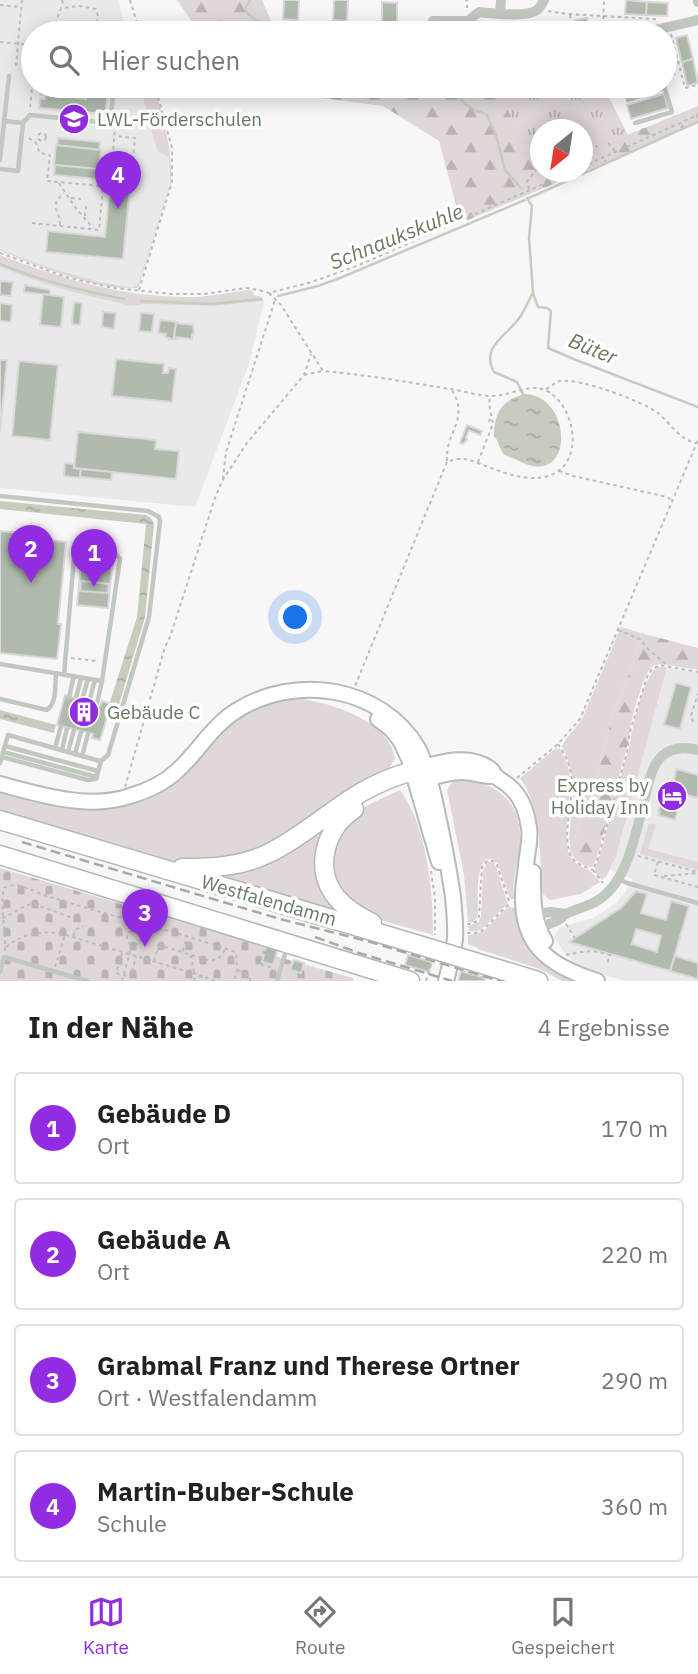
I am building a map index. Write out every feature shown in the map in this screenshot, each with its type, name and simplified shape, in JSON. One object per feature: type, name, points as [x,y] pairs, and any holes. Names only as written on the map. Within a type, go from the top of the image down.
[{"type":"highway","points":[[161,868],[219,867],[236,865],[259,857],[279,848],[362,792],[388,780],[420,775]]},
{"type":"highway","points":[[400,939],[344,906],[331,890],[324,859],[328,841],[339,820],[371,799],[420,775]]},
{"type":"highway","name":"Westfalendamm","points":[[0,820],[400,939],[427,944],[538,981]]},
{"type":"highway","name":"Westfalendamm","points":[[0,855],[409,981]]},
{"type":"street","points":[[500,14],[501,0]]},
{"type":"street","points":[[433,20],[468,21],[479,12],[522,14],[532,12],[541,4]]},
{"type":"street","points":[[677,24],[698,20]]},
{"type":"street","points":[[0,785],[86,801],[128,797],[163,782],[177,771],[221,722],[263,697],[285,690],[313,690],[358,708],[391,729],[400,740],[420,775],[448,858],[454,908],[454,940],[446,981]]},
{"type":"street","points":[[531,920],[551,923],[594,903],[611,889],[628,858],[657,762],[661,756],[675,749],[698,750]]},
{"type":"street","points":[[420,775],[445,761],[465,761],[491,769],[495,776],[515,791],[523,805],[529,826],[523,897],[531,920],[533,939],[555,963],[597,981]]},
{"type":"street","points":[[420,775],[447,908],[448,939],[438,981]]},
{"type":"lane","points":[[0,160],[9,76]]},
{"type":"lane","points":[[0,169],[18,171],[23,122],[30,115],[110,123],[113,98]]},
{"type":"lane","points":[[628,100],[634,98]]},
{"type":"lane","points":[[635,123],[672,112],[668,98]]},
{"type":"lane","points":[[4,121],[23,122]]},
{"type":"lane","points":[[0,496],[148,511],[159,517],[160,521],[149,617],[108,755],[101,761],[93,780],[4,752]]},
{"type":"lane","points":[[64,675],[74,558],[82,550],[114,552],[120,559],[102,681],[96,704]]},
{"type":"lane","points":[[0,664],[102,681]]},
{"type":"lane","points":[[0,699],[47,710],[53,702],[56,673]]},
{"type":"lane","points":[[69,697],[74,676]]},
{"type":"lane","points":[[79,699],[85,678]]},
{"type":"lane","points":[[89,702],[95,680]]},
{"type":"lane","points":[[55,748],[64,727],[62,750]]},
{"type":"lane","points":[[68,752],[74,730]]},
{"type":"lane","points":[[75,754],[81,732]]},
{"type":"lane","points":[[82,756],[88,734]]},
{"type":"lane","points":[[0,764],[8,735],[101,761]]},
{"type":"lane","points":[[4,752],[97,774]]},
{"type":"lane","points":[[618,879],[698,903]]},
{"type":"lane","points":[[278,981],[288,943]]},
{"type":"lane","points":[[0,972],[4,957],[88,981]]},
{"type":"path","points":[[16,66],[22,0]]},
{"type":"path","points":[[62,0],[64,7]]},
{"type":"path","points":[[130,0],[136,21]]},
{"type":"path","points":[[603,21],[604,0]]},
{"type":"path","points":[[541,4],[570,14],[656,21]]},
{"type":"path","points":[[0,5],[22,7]]},
{"type":"path","points":[[57,21],[64,7],[79,6],[96,9],[97,21]]},
{"type":"path","points":[[570,14],[571,21]]},
{"type":"path","points":[[0,42],[21,43]]},
{"type":"path","points":[[677,60],[685,88],[698,85]]},
{"type":"path","points":[[30,115],[31,98]]},
{"type":"path","points":[[139,291],[172,182],[172,148],[158,98]]},
{"type":"path","points":[[593,162],[698,115]]},
{"type":"path","points":[[22,132],[36,143],[40,153],[50,155],[47,181],[103,187]]},
{"type":"path","points":[[32,223],[99,230],[104,177],[111,178],[131,180],[135,138],[115,136],[111,178]]},
{"type":"path","points":[[36,143],[40,139]]},
{"type":"path","points":[[608,143],[615,152]]},
{"type":"path","points":[[530,177],[527,181],[530,190]]},
{"type":"path","points":[[58,182],[94,229]]},
{"type":"path","points":[[0,253],[66,277],[113,288],[204,294],[246,288],[269,293],[312,282],[359,265],[548,182]]},
{"type":"path","points":[[60,226],[61,220],[55,211],[65,192]]},
{"type":"path","points":[[69,198],[80,199]]},
{"type":"path","points":[[85,217],[86,206]]},
{"type":"path","points":[[269,293],[323,371]]},
{"type":"path","points":[[124,790],[165,647],[222,481],[226,452],[275,299]]},
{"type":"path","points":[[222,481],[247,443],[304,375],[312,353]]},
{"type":"path","points":[[304,375],[323,371],[345,373],[490,396],[503,396],[537,388],[555,398],[565,410],[572,431],[569,458],[562,468],[548,476],[526,477],[465,459],[447,462]]},
{"type":"path","points":[[517,778],[558,744],[580,719],[697,442],[684,438],[654,411],[604,388],[561,381],[544,390]]},
{"type":"path","points":[[354,691],[447,462],[446,454],[459,416],[457,399],[451,389]]},
{"type":"path","points":[[478,463],[493,424],[490,396]]},
{"type":"path","points":[[489,422],[492,414]]},
{"type":"path","points":[[558,471],[663,496],[672,501]]},
{"type":"path","points":[[618,630],[640,639],[666,665]]},
{"type":"path","points":[[66,658],[105,661]]},
{"type":"path","points":[[593,868],[647,677],[656,666],[666,665],[698,672]]},
{"type":"path","points":[[674,675],[677,668]]},
{"type":"path","points":[[693,722],[691,716],[698,694]]},
{"type":"path","points":[[558,744],[566,757],[572,782],[568,838],[570,854],[579,864],[593,868],[603,883]]},
{"type":"path","points":[[637,856],[698,872]]},
{"type":"path","points":[[658,860],[654,875],[698,887]]},
{"type":"path","points":[[466,924],[477,921],[482,867],[487,861],[493,861],[497,865],[510,904],[482,931],[466,933]]},
{"type":"path","points":[[427,944],[436,915],[431,869]]},
{"type":"path","points":[[660,876],[698,872]]},
{"type":"path","points":[[4,957],[4,888],[10,884],[236,953],[237,970],[234,981]]},
{"type":"path","points":[[2,918],[29,904],[70,918],[78,916]]},
{"type":"path","points":[[136,931],[139,923]]},
{"type":"path","points":[[73,937],[75,931],[83,926]]},
{"type":"path","points":[[567,926],[575,938]]},
{"type":"path","points":[[6,947],[15,939],[30,934],[45,931],[65,934],[215,981]]},
{"type":"path","points":[[132,945],[128,936],[132,931],[136,931]]},
{"type":"path","points":[[132,945],[141,939],[136,931]]},
{"type":"path","points":[[54,971],[65,934]]},
{"type":"path","points":[[182,952],[187,937]]},
{"type":"path","points":[[122,981],[132,945]]},
{"type":"path","points":[[154,961],[158,948],[163,946],[211,961],[220,957],[226,949]]},
{"type":"path","points":[[564,956],[589,950],[597,951],[610,955],[607,964]]},
{"type":"path","points":[[122,952],[116,974],[131,977],[136,956]]},
{"type":"path","points":[[191,955],[195,974]]},
{"type":"path","points":[[426,981],[432,960]]},
{"type":"path","points":[[261,965],[281,970]]},
{"type":"path","points":[[237,970],[251,981]]},
{"type":"path","points":[[194,981],[203,976]]},
{"type":"shaded area","name":"LWL-Förderschulen","points":[[0,0],[118,0],[124,21],[21,21],[21,98],[143,98],[157,151],[169,156],[170,182],[138,284],[132,287],[80,277],[45,267],[0,249]]},
{"type":"shaded area","points":[[0,267],[68,291],[131,306],[214,306],[264,301],[249,364],[195,507],[0,488]]},
{"type":"shaded area","points":[[667,667],[698,673],[698,981],[625,981],[578,967],[554,937],[561,927],[593,918],[617,902],[633,879],[610,870],[616,857]]},
{"type":"green space","points":[[177,0],[262,0],[271,21],[192,21]]},
{"type":"green space","points":[[143,98],[157,98],[167,134],[171,170],[171,183],[138,288],[87,282],[0,251],[81,277],[132,287],[138,284],[170,183],[169,157],[157,151]]},
{"type":"green space","points":[[323,98],[502,98],[530,153],[530,182],[558,182],[468,220],[458,212],[439,141],[383,106]]},
{"type":"green space","points":[[502,98],[609,98],[628,135],[593,149],[593,119],[530,119],[530,154]]},
{"type":"green space","points":[[698,106],[698,123],[593,167],[593,149]]},
{"type":"green space","points":[[0,255],[72,280],[120,291],[196,297],[250,290],[264,301],[214,306],[131,306],[28,278],[0,267]]},
{"type":"green space","points":[[621,627],[641,633],[633,664],[613,713],[596,781],[570,848],[572,780],[571,769],[562,747],[582,719]]},
{"type":"green space","points":[[641,633],[698,648],[698,670],[662,664],[654,666],[647,673],[636,704],[597,857],[590,867],[577,860],[570,848],[596,781],[613,713],[633,664]]},
{"type":"green space","points":[[657,667],[667,667],[616,857],[602,880],[595,868],[639,703],[652,672]]},
{"type":"green space","points":[[295,698],[324,703],[356,715],[370,724],[391,746],[395,759],[390,767],[393,773],[241,860],[177,862],[35,820],[0,813],[0,792],[56,805],[93,809],[130,805],[148,799],[186,773],[230,726],[248,713],[269,703]]},
{"type":"green space","points":[[556,748],[562,753],[570,776],[568,851],[574,862],[590,871],[600,882],[581,894],[550,900],[543,894],[537,819],[528,791],[520,778]]},
{"type":"green space","points":[[462,779],[488,785],[506,798],[518,818],[520,830],[514,899],[510,899],[498,864],[492,859],[486,859],[480,871],[478,914],[474,921],[470,922],[464,875],[447,790],[452,782]]},
{"type":"green space","points":[[400,790],[417,822],[427,860],[433,935],[370,917],[334,887],[328,852],[352,815]]},
{"type":"green space","points":[[360,801],[324,840],[340,913],[212,877]]},
{"type":"green space","points":[[649,823],[656,825],[648,849],[698,862],[698,870],[640,854]]},
{"type":"green space","points":[[487,862],[495,864],[508,903],[482,929],[469,931],[468,926],[479,922],[481,916],[483,870]]},
{"type":"green space","points":[[0,868],[266,947],[275,956],[353,978],[353,981],[0,981]]},
{"type":"green space","points":[[509,906],[516,909],[522,928],[579,981],[562,981],[540,969],[468,944],[468,935],[483,932]]},
{"type":"water","points":[[526,394],[542,399],[553,410],[559,424],[561,440],[558,453],[550,463],[537,467],[504,454],[494,436],[501,408],[511,399]]},
{"type":"water","points":[[0,501],[146,515],[151,518],[154,524],[145,617],[117,711],[110,709],[110,702],[137,617],[146,524],[0,509]]},
{"type":"water","points":[[0,710],[56,725],[54,733],[0,719]]},
{"type":"building","points":[[284,0],[299,0],[298,20],[283,19]]},
{"type":"building","points":[[334,0],[348,0],[347,21],[333,20]]},
{"type":"building","points":[[626,0],[647,2],[646,15],[625,14]]},
{"type":"building","points":[[382,2],[397,3],[397,21],[382,21]]},
{"type":"building","points":[[647,2],[668,3],[667,16],[646,15]]},
{"type":"building","points":[[687,35],[693,59],[682,62],[677,38]]},
{"type":"building","points":[[693,59],[698,83],[687,86],[682,62]]},
{"type":"building","points":[[40,98],[107,98],[106,112],[97,111],[104,113],[102,117],[94,113],[39,108]]},
{"type":"building","points":[[651,98],[665,98],[668,108],[631,119],[627,105]]},
{"type":"building","points":[[58,138],[100,142],[99,150],[57,146]]},
{"type":"building","points":[[56,145],[101,150],[99,170],[54,165]]},
{"type":"building","points":[[55,165],[98,169],[97,179],[54,175]]},
{"type":"building","points":[[110,185],[130,187],[123,259],[46,252],[48,231],[105,237]]},
{"type":"building","points":[[0,281],[13,282],[11,296],[0,295]]},
{"type":"building","points":[[25,285],[50,290],[50,295],[24,292]]},
{"type":"building","points":[[43,294],[64,297],[61,327],[40,325]]},
{"type":"building","points":[[74,302],[82,303],[80,325],[72,324]]},
{"type":"building","points":[[0,303],[12,305],[11,322],[0,321]]},
{"type":"building","points":[[103,312],[116,313],[114,329],[102,327]]},
{"type":"building","points":[[141,313],[154,314],[152,332],[139,331]]},
{"type":"building","points":[[160,320],[177,322],[174,337],[179,339],[169,339],[165,337],[166,334],[158,333]]},
{"type":"building","points":[[176,323],[193,325],[192,339],[174,337]]},
{"type":"building","points":[[116,359],[164,364],[163,373],[168,373],[169,368],[176,369],[172,402],[112,396]]},
{"type":"building","points":[[0,360],[7,360],[0,432]]},
{"type":"building","points":[[19,361],[58,365],[50,440],[12,436]]},
{"type":"building","points":[[467,425],[482,431],[480,435],[469,430],[467,440],[463,444],[460,443]]},
{"type":"building","points":[[78,432],[156,440],[155,449],[179,451],[176,479],[74,468]]},
{"type":"building","points":[[65,463],[74,464],[74,468],[81,469],[80,478],[64,476]]},
{"type":"building","points":[[81,469],[112,472],[111,480],[80,477]]},
{"type":"building","points":[[0,531],[20,533],[19,537],[66,542],[57,659],[0,653]]},
{"type":"building","points":[[82,554],[113,557],[108,608],[77,605]]},
{"type":"building","points":[[81,581],[109,584],[108,593],[80,591]]},
{"type":"building","points":[[676,683],[691,687],[680,729],[664,725]]},
{"type":"building","name":"Gebäude C","points":[[65,695],[100,706],[102,701],[111,704],[100,740],[92,738],[93,734],[57,725]]},
{"type":"building","name":"Express by Holiday Inn","points":[[676,769],[698,775],[698,798],[682,794],[675,820],[658,815],[658,811],[666,785],[673,786]]},
{"type":"building","points":[[636,891],[647,894],[641,913],[666,920],[671,901],[689,906],[670,971],[569,942],[621,908]],"holes":[[[636,929],[661,936],[657,952],[632,944]]]},
{"type":"building","points":[[267,944],[278,948],[273,965],[262,962],[262,949],[265,950]]},
{"type":"building","points":[[408,955],[432,962],[429,972],[405,965]]},
{"type":"building","points":[[675,956],[698,963],[698,979],[670,971]]},
{"type":"building","points":[[294,960],[304,963],[301,973],[290,970]]},
{"type":"building","points":[[461,971],[485,978],[484,981],[458,981]]},
{"type":"waterway","name":"Büter","points":[[250,0],[246,12],[257,21]]},
{"type":"waterway","name":"Büter","points":[[460,98],[476,111],[487,115],[496,135],[505,170],[521,188]]},
{"type":"waterway","points":[[529,198],[698,122]]},
{"type":"waterway","name":"Büter","points":[[527,198],[532,206],[529,238],[533,293],[538,307],[551,311],[548,348],[698,407]]},
{"type":"waterway","name":"Schnaukskuhle","points":[[278,296],[340,278],[525,200]]},
{"type":"waterway","name":"Schnaukskuhle","points":[[0,264],[61,285],[124,299]]},
{"type":"waterway","points":[[524,396],[517,382],[494,372],[490,355],[497,342],[520,317],[533,293]]},
{"type":"waterway","name":"Schnaukskuhle","points":[[141,301],[211,304],[261,299]]},
{"type":"railway","points":[[22,842],[500,981]]},
{"type":"railway","points":[[315,937],[452,981]]},
{"type":"place","name":"LWL-Förderschulen","points":[[74,119]]},
{"type":"place","name":"Martin-Buber-Schule","points":[[118,209]]},
{"type":"place","name":"Gebäude A","points":[[31,583]]},
{"type":"place","name":"Gebäude D","points":[[94,587]]},
{"type":"place","name":"Gebäude C","points":[[84,712]]},
{"type":"place","name":"Express by Holiday Inn","points":[[672,796]]},
{"type":"place","name":"Grabmal Franz und Therese Ortner","points":[[145,947]]}]
